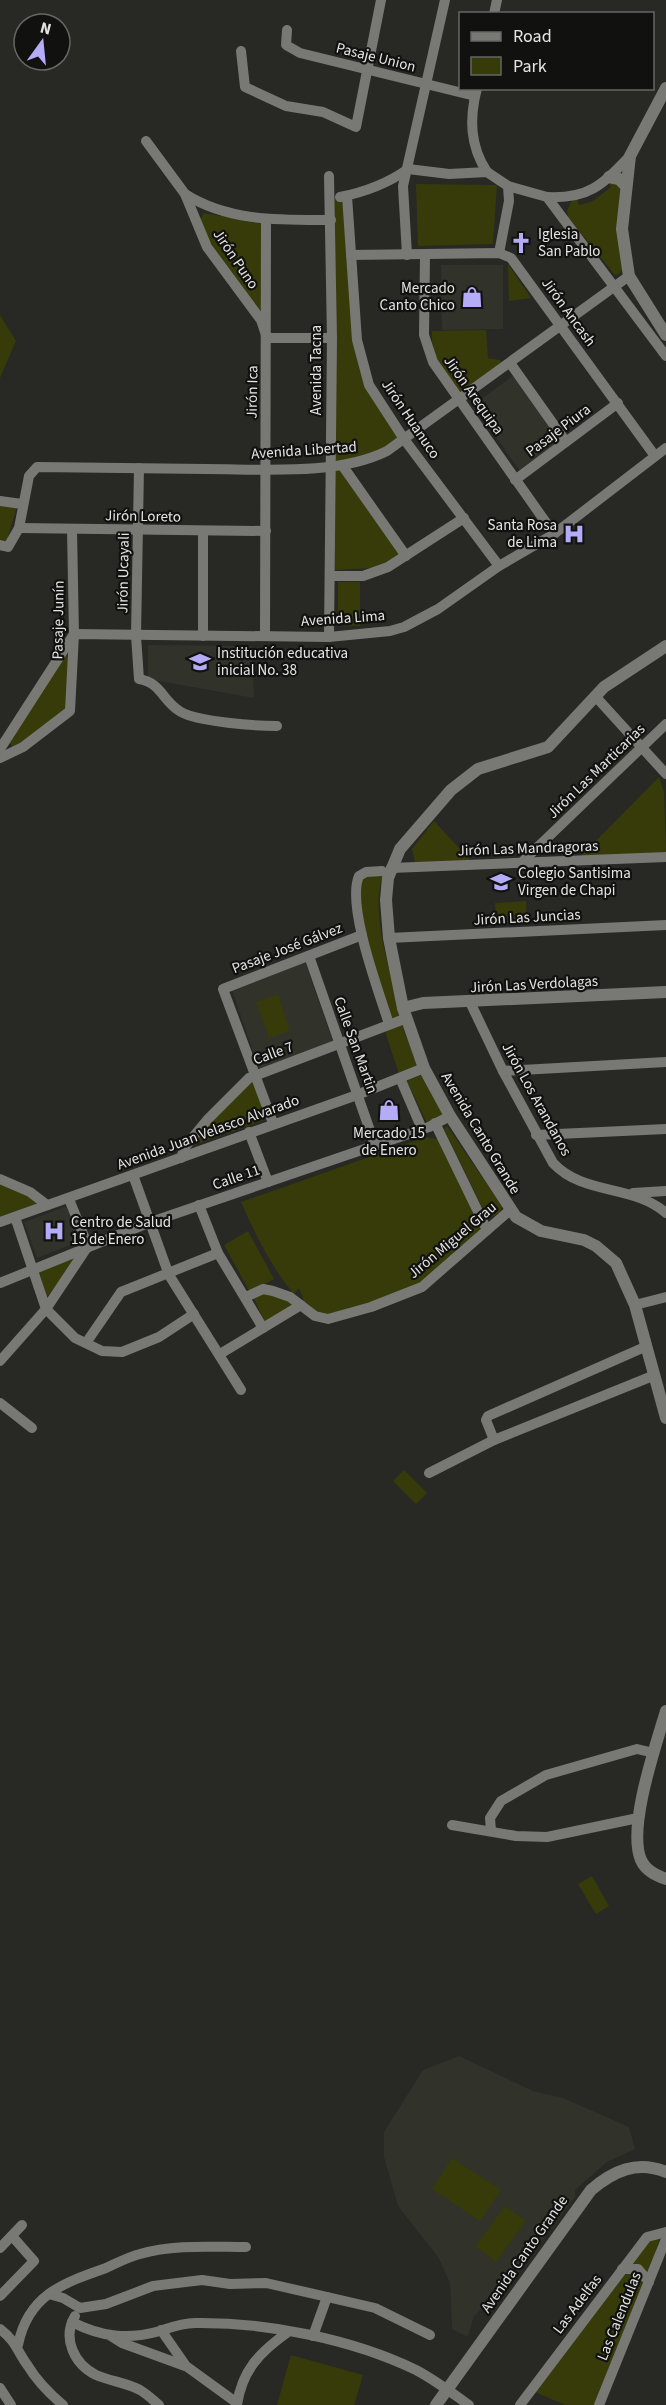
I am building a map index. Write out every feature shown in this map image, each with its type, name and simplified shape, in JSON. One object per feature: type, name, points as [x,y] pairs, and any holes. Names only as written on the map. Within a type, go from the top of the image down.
[{"type":"street","points":[[241,51],[246,87],[286,106],[323,112],[354,128],[359,123],[365,71],[381,0]]},
{"type":"street","points":[[407,255],[403,186],[428,85],[445,0]]},
{"type":"street","name":"Pasaje Union","points":[[287,30],[285,40],[291,48],[365,71],[459,90]]},
{"type":"street","points":[[476,92],[472,135],[475,149],[487,172],[508,186],[547,197],[579,196],[597,188],[630,156],[666,88]]},
{"type":"street","name":"Jirón Puno","points":[[146,141],[185,194],[212,255],[261,320],[267,339]]},
{"type":"street","points":[[630,156],[622,229],[629,276],[666,335]]},
{"type":"street","points":[[330,199],[392,181],[408,169],[449,174],[487,172]]},
{"type":"street","name":"Avenida Tacna","points":[[328,176],[336,465],[329,637]]},
{"type":"street","points":[[609,177],[619,179],[626,185]]},
{"type":"street","points":[[351,255],[424,256],[499,252],[509,201],[508,186]]},
{"type":"street","points":[[185,194],[210,207],[266,220],[331,220]]},
{"type":"street","name":"Jirón Huanuco","points":[[346,196],[355,322],[363,368],[377,400],[499,566]]},
{"type":"street","points":[[547,197],[666,356]]},
{"type":"street","name":"Jirón Ica","points":[[266,220],[266,636]]},
{"type":"street","name":"Jirón Ancash","points":[[499,252],[513,260],[655,456]]},
{"type":"street","name":"Jirón Arequipa","points":[[424,256],[424,335],[427,350],[440,374],[554,534]]},
{"type":"street","name":"Avenida Libertad","points":[[22,504],[32,471],[37,467],[266,470],[336,465],[374,458],[404,439],[629,276]]},
{"type":"street","points":[[267,339],[332,338]]},
{"type":"street","points":[[510,363],[566,442]]},
{"type":"street","name":"Pasaje Piura","points":[[515,480],[618,403]]},
{"type":"street","name":"Avenida Lima","points":[[74,634],[329,637],[390,631],[416,622],[452,601],[499,566],[554,534],[666,448]]},
{"type":"street","points":[[336,465],[406,556]]},
{"type":"street","name":"Jirón Ucayali","points":[[139,468],[136,636],[139,679],[157,685],[166,700],[183,712],[221,721],[278,726]]},
{"type":"street","points":[[0,501],[22,504],[19,528],[4,546]]},
{"type":"street","points":[[330,576],[363,576],[388,567],[464,518]]},
{"type":"street","name":"Jirón Loreto","points":[[19,528],[266,531]]},
{"type":"street","name":"Pasaje Junín","points":[[0,758],[23,747],[70,711],[74,634],[72,530]]},
{"type":"street","points":[[202,531],[204,636]]},
{"type":"street","points":[[0,749],[74,634]]},
{"type":"street","name":"Avenida Canto Grande","points":[[666,646],[652,657],[617,677],[548,747],[478,769],[451,790],[410,835],[387,870],[386,885],[389,938],[405,1013],[424,1068],[450,1116],[510,1210],[530,1227],[573,1237],[596,1246],[622,1271],[635,1305],[666,1418]]},
{"type":"street","points":[[596,697],[666,774]]},
{"type":"street","name":"Jirón Las Marticarias","points":[[520,864],[666,724]]},
{"type":"street","name":"Jirón Las Mandragoras","points":[[389,1024],[362,935],[356,881],[363,872],[666,857]]},
{"type":"street","name":"Jirón Las Juncias","points":[[389,938],[666,925]]},
{"type":"street","name":"Pasaje José Gálvez","points":[[256,1075],[223,989],[362,935]]},
{"type":"street","name":"Calle San Martin","points":[[309,956],[338,1045],[375,1145]]},
{"type":"street","name":"Jirón Las Verdolagas","points":[[405,1013],[423,1003],[666,992]]},
{"type":"street","name":"Jirón Los Arandanos","points":[[470,1002],[536,1135],[563,1174],[585,1185],[627,1193],[666,1213]]},
{"type":"street","name":"Calle 7","points":[[181,1158],[187,1145],[208,1119],[249,1077],[338,1045],[389,1024],[405,1013]]},
{"type":"street","points":[[503,1071],[666,1062]]},
{"type":"street","name":"Avenida Juan Velasco Alvarado","points":[[0,1222],[357,1095],[424,1068]]},
{"type":"street","points":[[256,1075],[273,1123]]},
{"type":"street","points":[[400,1078],[422,1129]]},
{"type":"street","name":"Calle 11","points":[[0,1283],[148,1223],[422,1129],[450,1116]]},
{"type":"street","points":[[435,1124],[487,1230]]},
{"type":"street","points":[[536,1135],[666,1129]]},
{"type":"street","points":[[249,1132],[268,1182]]},
{"type":"street","points":[[133,1175],[148,1223],[169,1275],[220,1353],[241,1390]]},
{"type":"street","points":[[0,1179],[30,1192],[47,1205]]},
{"type":"street","points":[[627,1193],[666,1191]]},
{"type":"street","points":[[0,1361],[46,1309],[88,1246],[69,1199]]},
{"type":"street","points":[[199,1205],[218,1253],[263,1328]]},
{"type":"street","name":"Jirón Miguel Grau","points":[[246,1297],[263,1289],[273,1290],[301,1305],[315,1316],[328,1319],[404,1295],[422,1287],[510,1210]]},
{"type":"street","points":[[15,1217],[46,1309],[75,1338],[112,1352],[131,1350],[159,1337],[194,1314]]},
{"type":"street","points":[[86,1343],[121,1292],[132,1286],[169,1275],[218,1253]]},
{"type":"street","points":[[635,1305],[666,1297]]},
{"type":"street","points":[[220,1353],[301,1305]]},
{"type":"street","points":[[494,1440],[486,1420],[488,1416],[647,1346]]},
{"type":"street","points":[[429,1473],[494,1440],[655,1375]]},
{"type":"street","points":[[0,1403],[32,1428]]},
{"type":"street","points":[[666,1711],[638,1818],[641,1860],[649,1870],[666,1879]]},
{"type":"street","points":[[491,1831],[490,1818],[501,1801],[546,1775],[637,1749],[654,1753]]},
{"type":"street","points":[[452,1825],[516,1836],[547,1837],[638,1818]]},
{"type":"street","name":"Avenida Canto Grande","points":[[436,2405],[591,2190],[604,2179],[626,2168],[648,2167],[666,2172]]},
{"type":"street","points":[[0,2248],[22,2225]]},
{"type":"street","name":"Las Adelfas","points":[[520,2405],[647,2237],[666,2232]]},
{"type":"street","points":[[0,2296],[34,2261],[12,2236]]},
{"type":"street","name":"Las Calendulas","points":[[599,2405],[666,2239]]},
{"type":"street","points":[[18,2345],[20,2334],[32,2312],[61,2284],[77,2276],[142,2253],[186,2248],[246,2247]]},
{"type":"street","points":[[622,2269],[638,2269],[649,2282]]},
{"type":"street","points":[[49,2294],[63,2298],[80,2308],[106,2304],[153,2286],[202,2280],[230,2284],[266,2283],[375,2308],[430,2335]]},
{"type":"street","points":[[313,2336],[327,2297]]},
{"type":"street","points":[[80,2308],[69,2331],[71,2349],[83,2365],[94,2374],[140,2390],[159,2405]]},
{"type":"street","points":[[72,2322],[88,2330],[110,2336],[135,2337],[180,2324],[227,2323],[313,2336],[370,2351],[415,2369],[469,2405]]},
{"type":"street","points":[[0,2329],[18,2345],[26,2365],[63,2405]]},
{"type":"street","points":[[161,2330],[186,2366]]},
{"type":"street","points":[[110,2336],[122,2343],[186,2366],[237,2404],[249,2365],[259,2353],[288,2332]]},
{"type":"street","points":[[0,2388],[10,2405]]},
{"type":"shaded area","name":"Mercado Canto Chico","points":[[441,265],[503,265],[503,329],[442,330]]},
{"type":"shaded area","points":[[514,375],[563,441],[520,471],[473,405]]},
{"type":"shaded area","name":"Institución educativa inicial No. 38","points":[[148,645],[252,646],[254,698],[148,679]]},
{"type":"shaded area","points":[[305,962],[334,1045],[262,1069],[258,1067],[232,990]]},
{"type":"shaded area","name":"Centro de Salud 15 de Enero","points":[[70,1205],[83,1240],[37,1258],[24,1222]]},
{"type":"shaded area","points":[[459,2056],[533,2091],[563,2098],[629,2127],[635,2149],[607,2162],[575,2190],[575,2197],[494,2304],[484,2306],[474,2316],[468,2337],[452,2329],[450,2283],[438,2257],[398,2206],[384,2157],[384,2132],[423,2070]]},
{"type":"green space","points":[[615,179],[621,186],[623,269],[615,275],[568,217],[567,211],[572,200],[577,199],[579,205],[593,201],[611,187],[608,182]]},
{"type":"green space","points":[[416,184],[497,185],[493,244],[418,246]]},
{"type":"green space","points":[[344,196],[356,354],[400,438],[369,454],[336,461],[334,197]]},
{"type":"green space","points":[[203,213],[263,223],[263,314],[219,258],[201,220]]},
{"type":"green space","points":[[508,264],[531,298],[509,301]]},
{"type":"green space","points":[[0,315],[16,341],[0,378]]},
{"type":"green space","points":[[486,330],[488,358],[500,360],[502,365],[462,395],[445,374],[436,358],[432,331]]},
{"type":"green space","points":[[341,469],[402,556],[374,568],[335,570],[334,470]]},
{"type":"green space","points":[[0,504],[17,506],[6,544],[0,543]]},
{"type":"green space","points":[[338,582],[360,582],[360,626],[338,625]]},
{"type":"green space","points":[[64,656],[69,657],[67,712],[15,749],[8,741]]},
{"type":"green space","points":[[659,777],[664,792],[666,852],[580,857]]},
{"type":"green space","points":[[434,821],[472,862],[415,862],[412,849]]},
{"type":"green space","points":[[383,875],[379,891],[380,926],[401,1014],[394,1019],[391,1018],[374,967],[360,907],[361,877]]},
{"type":"green space","points":[[526,901],[527,922],[496,923],[495,903]]},
{"type":"green space","points":[[278,994],[290,1031],[269,1038],[256,1002]]},
{"type":"green space","points":[[401,1023],[418,1066],[399,1074],[385,1031]]},
{"type":"green space","points":[[424,1074],[443,1115],[427,1123],[407,1081]]},
{"type":"green space","points":[[251,1078],[267,1119],[186,1148]]},
{"type":"green space","points":[[447,1126],[502,1206],[500,1213],[491,1217],[486,1215],[444,1129]]},
{"type":"green space","points":[[426,1137],[441,1140],[482,1227],[475,1239],[409,1291],[323,1316],[304,1301],[299,1288],[294,1294],[278,1273],[241,1202]]},
{"type":"green space","points":[[0,1182],[29,1195],[37,1204],[0,1217]]},
{"type":"green space","points":[[248,1231],[274,1279],[250,1292],[224,1245]]},
{"type":"green space","points":[[76,1254],[76,1259],[47,1297],[38,1268]]},
{"type":"green space","points":[[263,1292],[280,1297],[294,1306],[265,1323],[254,1298]]},
{"type":"green space","points":[[404,1470],[427,1493],[416,1504],[393,1481]]},
{"type":"green space","points":[[592,1876],[609,1906],[596,1914],[578,1884]]},
{"type":"green space","points":[[452,2158],[501,2190],[480,2221],[432,2189]]},
{"type":"green space","points":[[505,2206],[526,2221],[496,2262],[475,2246]]},
{"type":"green space","points":[[661,2235],[648,2275],[629,2264],[649,2240]]},
{"type":"green space","points":[[629,2271],[641,2277],[642,2286],[595,2405],[565,2405],[535,2392],[621,2275]]},
{"type":"green space","points":[[291,2355],[363,2375],[354,2405],[277,2405]]},
{"type":"place","name":"Iglesia San Pablo","points":[[521,243]]},
{"type":"place","name":"Mercado Canto Chico","points":[[472,297]]},
{"type":"place","name":"Santa Rosa de Lima","points":[[574,534]]},
{"type":"place","name":"Institución educativa inicial No. 38","points":[[200,662]]},
{"type":"place","name":"Colegio Santisima Virgen de Chapi","points":[[501,882]]},
{"type":"place","name":"Mercado 15 de Enero","points":[[389,1110]]},
{"type":"place","name":"Centro de Salud 15 de Enero","points":[[54,1231]]}]
